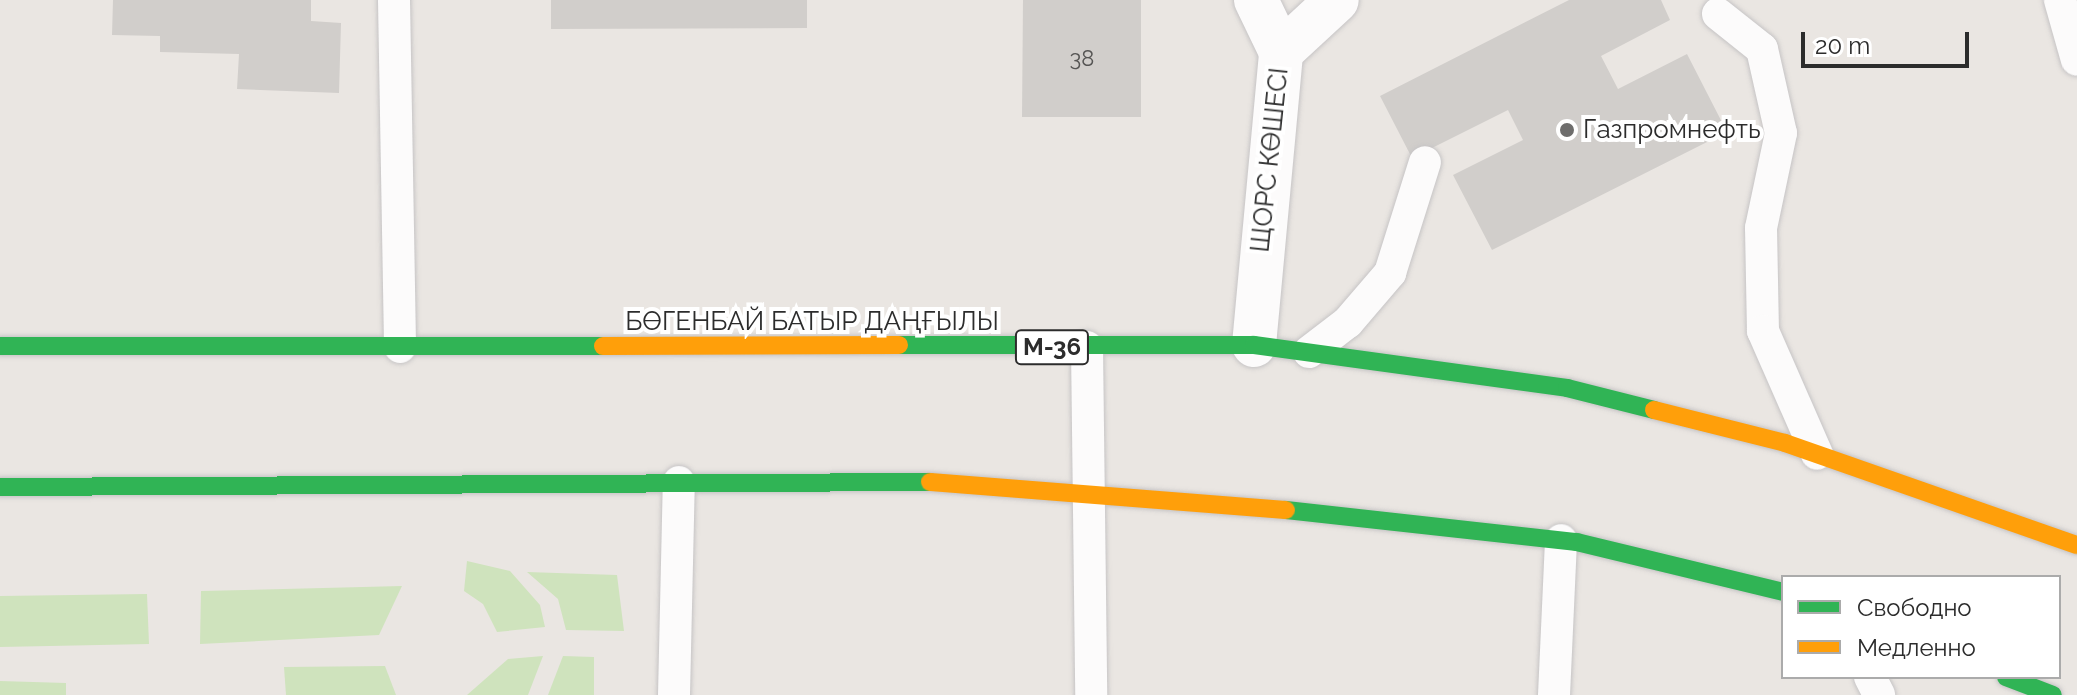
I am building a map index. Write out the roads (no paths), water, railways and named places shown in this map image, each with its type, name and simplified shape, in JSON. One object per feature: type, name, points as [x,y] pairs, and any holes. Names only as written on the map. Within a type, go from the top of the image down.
[{"type":"main road","name":"БӨГЕНБАЙ БАТЫР ДАҢҒЫЛЫ","points":[[0,346],[1254,345],[1567,388],[1817,454],[2077,545]]},
{"type":"main road","points":[[0,487],[907,480],[1561,540],[1781,592]]},
{"type":"main road","points":[[2011,679],[2053,695]]},
{"type":"street","points":[[1256,0],[1281,52]]},
{"type":"street","name":"ЩОРС КӨШЕСІ","points":[[1254,345],[1281,52],[1337,0]]},
{"type":"lane","points":[[394,0],[400,347]]},
{"type":"lane","points":[[2060,0],[2077,60]]},
{"type":"lane","points":[[1718,14],[1762,49],[1781,133],[1761,228],[1763,331],[1817,454]]},
{"type":"lane","points":[[1309,352],[1348,322],[1390,273],[1425,162]]},
{"type":"lane","points":[[1087,347],[1091,695]]},
{"type":"lane","points":[[674,695],[679,482]]},
{"type":"lane","points":[[1554,695],[1561,540]]},
{"type":"place","name":"Газпромнефть","points":[[1567,130]]}]
